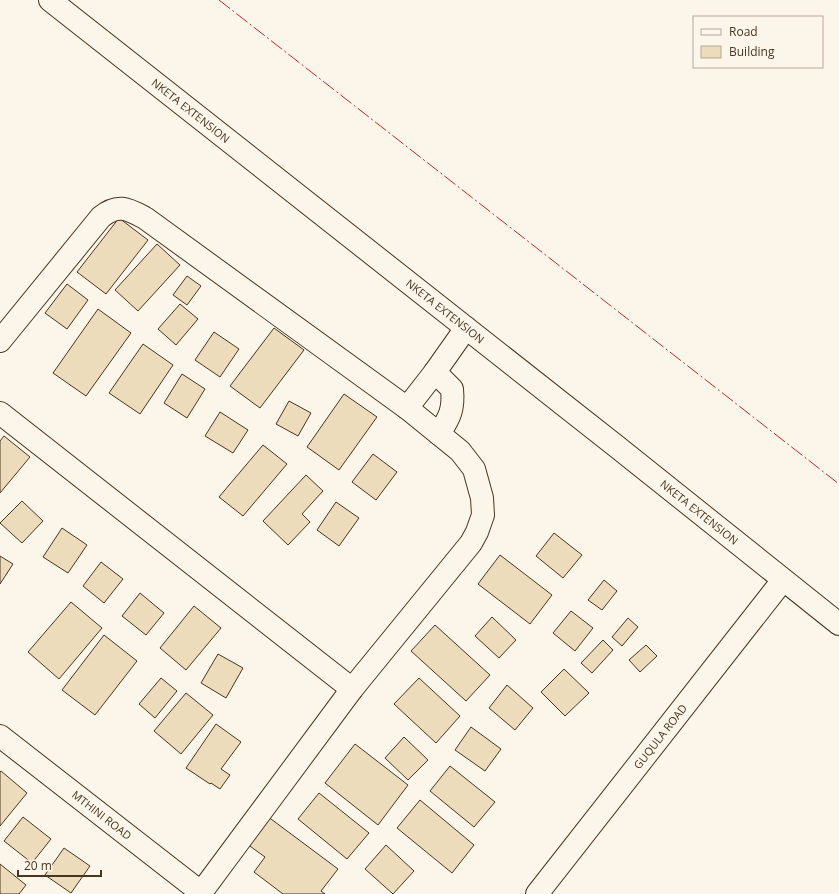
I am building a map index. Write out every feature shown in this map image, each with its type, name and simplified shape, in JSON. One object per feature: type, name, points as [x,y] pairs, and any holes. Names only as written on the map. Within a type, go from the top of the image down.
[{"type":"street","name":"NKETA EXTENSION","points":[[50,0],[839,624]]},
{"type":"street","points":[[0,341],[101,217],[108,211],[120,207],[145,218],[407,408],[460,451],[474,469],[482,498],[482,515],[477,532],[471,543],[352,689],[201,893]]},
{"type":"street","points":[[407,408],[466,328]]},
{"type":"street","points":[[435,372],[452,389],[454,403],[448,421],[439,434]]},
{"type":"street","points":[[0,413],[352,689]]},
{"type":"street","name":"GUQULA ROAD","points":[[537,894],[783,580]]},
{"type":"street","name":"MTHINI ROAD","points":[[0,736],[201,893]]},
{"type":"building","points":[[119,218],[148,240],[106,294],[77,272]]},
{"type":"building","points":[[157,244],[180,265],[138,311],[115,290]]},
{"type":"building","points":[[187,276],[201,286],[187,305],[173,295]]},
{"type":"building","points":[[67,284],[88,300],[67,329],[45,313]]},
{"type":"building","points":[[180,304],[198,319],[176,345],[158,329]]},
{"type":"building","points":[[98,309],[131,333],[86,396],[53,373]]},
{"type":"building","points":[[274,328],[304,350],[260,408],[230,386]]},
{"type":"building","points":[[214,332],[239,349],[220,377],[195,360]]},
{"type":"building","points":[[143,344],[173,365],[140,414],[109,393]]},
{"type":"building","points":[[182,374],[205,389],[187,418],[164,403]]},
{"type":"building","points":[[344,394],[377,417],[339,470],[307,447]]},
{"type":"building","points":[[289,401],[311,413],[298,436],[276,424]]},
{"type":"building","points":[[220,412],[248,430],[233,453],[205,436]]},
{"type":"building","points":[[4,436],[30,457],[0,493],[0,441]]},
{"type":"building","points":[[263,445],[287,464],[243,516],[219,497]]},
{"type":"building","points":[[373,454],[397,472],[376,500],[352,482]]},
{"type":"building","points":[[306,475],[323,491],[302,514],[310,522],[288,545],[263,521]]},
{"type":"building","points":[[22,501],[43,521],[22,543],[0,523]]},
{"type":"building","points":[[336,502],[359,518],[339,546],[317,530]]},
{"type":"building","points":[[62,528],[87,545],[68,573],[43,557]]},
{"type":"building","points":[[554,533],[582,555],[563,578],[536,556]]},
{"type":"building","points":[[500,555],[552,595],[530,624],[478,584]]},
{"type":"building","points":[[0,556],[13,564],[0,584]]},
{"type":"building","points":[[101,562],[123,579],[104,603],[83,586]]},
{"type":"building","points":[[604,580],[617,591],[602,610],[588,600]]},
{"type":"building","points":[[140,593],[164,613],[146,635],[122,616]]},
{"type":"building","points":[[71,602],[102,628],[59,679],[28,652]]},
{"type":"building","points":[[194,606],[221,628],[186,670],[160,648]]},
{"type":"building","points":[[571,611],[593,628],[575,651],[553,633]]},
{"type":"building","points":[[492,617],[516,640],[499,658],[475,636]]},
{"type":"building","points":[[628,618],[638,627],[622,646],[612,637]]},
{"type":"building","points":[[435,625],[490,675],[466,701],[411,651]]},
{"type":"building","points":[[104,635],[137,661],[95,715],[62,690]]},
{"type":"building","points":[[603,640],[613,650],[592,673],[581,663]]},
{"type":"building","points":[[646,645],[657,656],[640,672],[629,660]]},
{"type":"building","points":[[218,654],[243,668],[226,698],[201,683]]},
{"type":"building","points":[[564,669],[589,693],[565,716],[541,692]]},
{"type":"building","points":[[161,678],[177,691],[155,718],[139,704]]},
{"type":"building","points":[[419,678],[460,716],[436,743],[394,704]]},
{"type":"building","points":[[507,685],[533,708],[515,730],[489,708]]},
{"type":"building","points":[[186,693],[213,715],[181,754],[154,731]]},
{"type":"building","points":[[216,724],[241,742],[221,769],[230,775],[220,789],[186,768]]},
{"type":"building","points":[[471,727],[501,749],[485,771],[455,750]]},
{"type":"building","points":[[404,737],[428,760],[408,780],[385,758]]},
{"type":"building","points":[[355,744],[408,785],[378,825],[325,783]]},
{"type":"building","points":[[450,766],[495,802],[474,827],[430,791]]},
{"type":"building","points":[[1,771],[27,793],[0,826],[0,772]]},
{"type":"building","points":[[319,793],[369,833],[347,859],[298,819]]},
{"type":"building","points":[[420,800],[474,845],[452,873],[397,828]]},
{"type":"building","points":[[267,816],[338,869],[321,891],[325,894],[283,894],[254,872],[265,857],[247,844]]},
{"type":"building","points":[[23,817],[51,839],[32,863],[4,841]]},
{"type":"building","points":[[386,845],[414,871],[393,894],[365,869]]},
{"type":"building","points":[[64,848],[90,866],[71,893],[45,875]]},
{"type":"building","points":[[0,864],[26,885],[19,894],[0,894]]},
{"type":"power","points":[[219,0],[839,484]]}]
